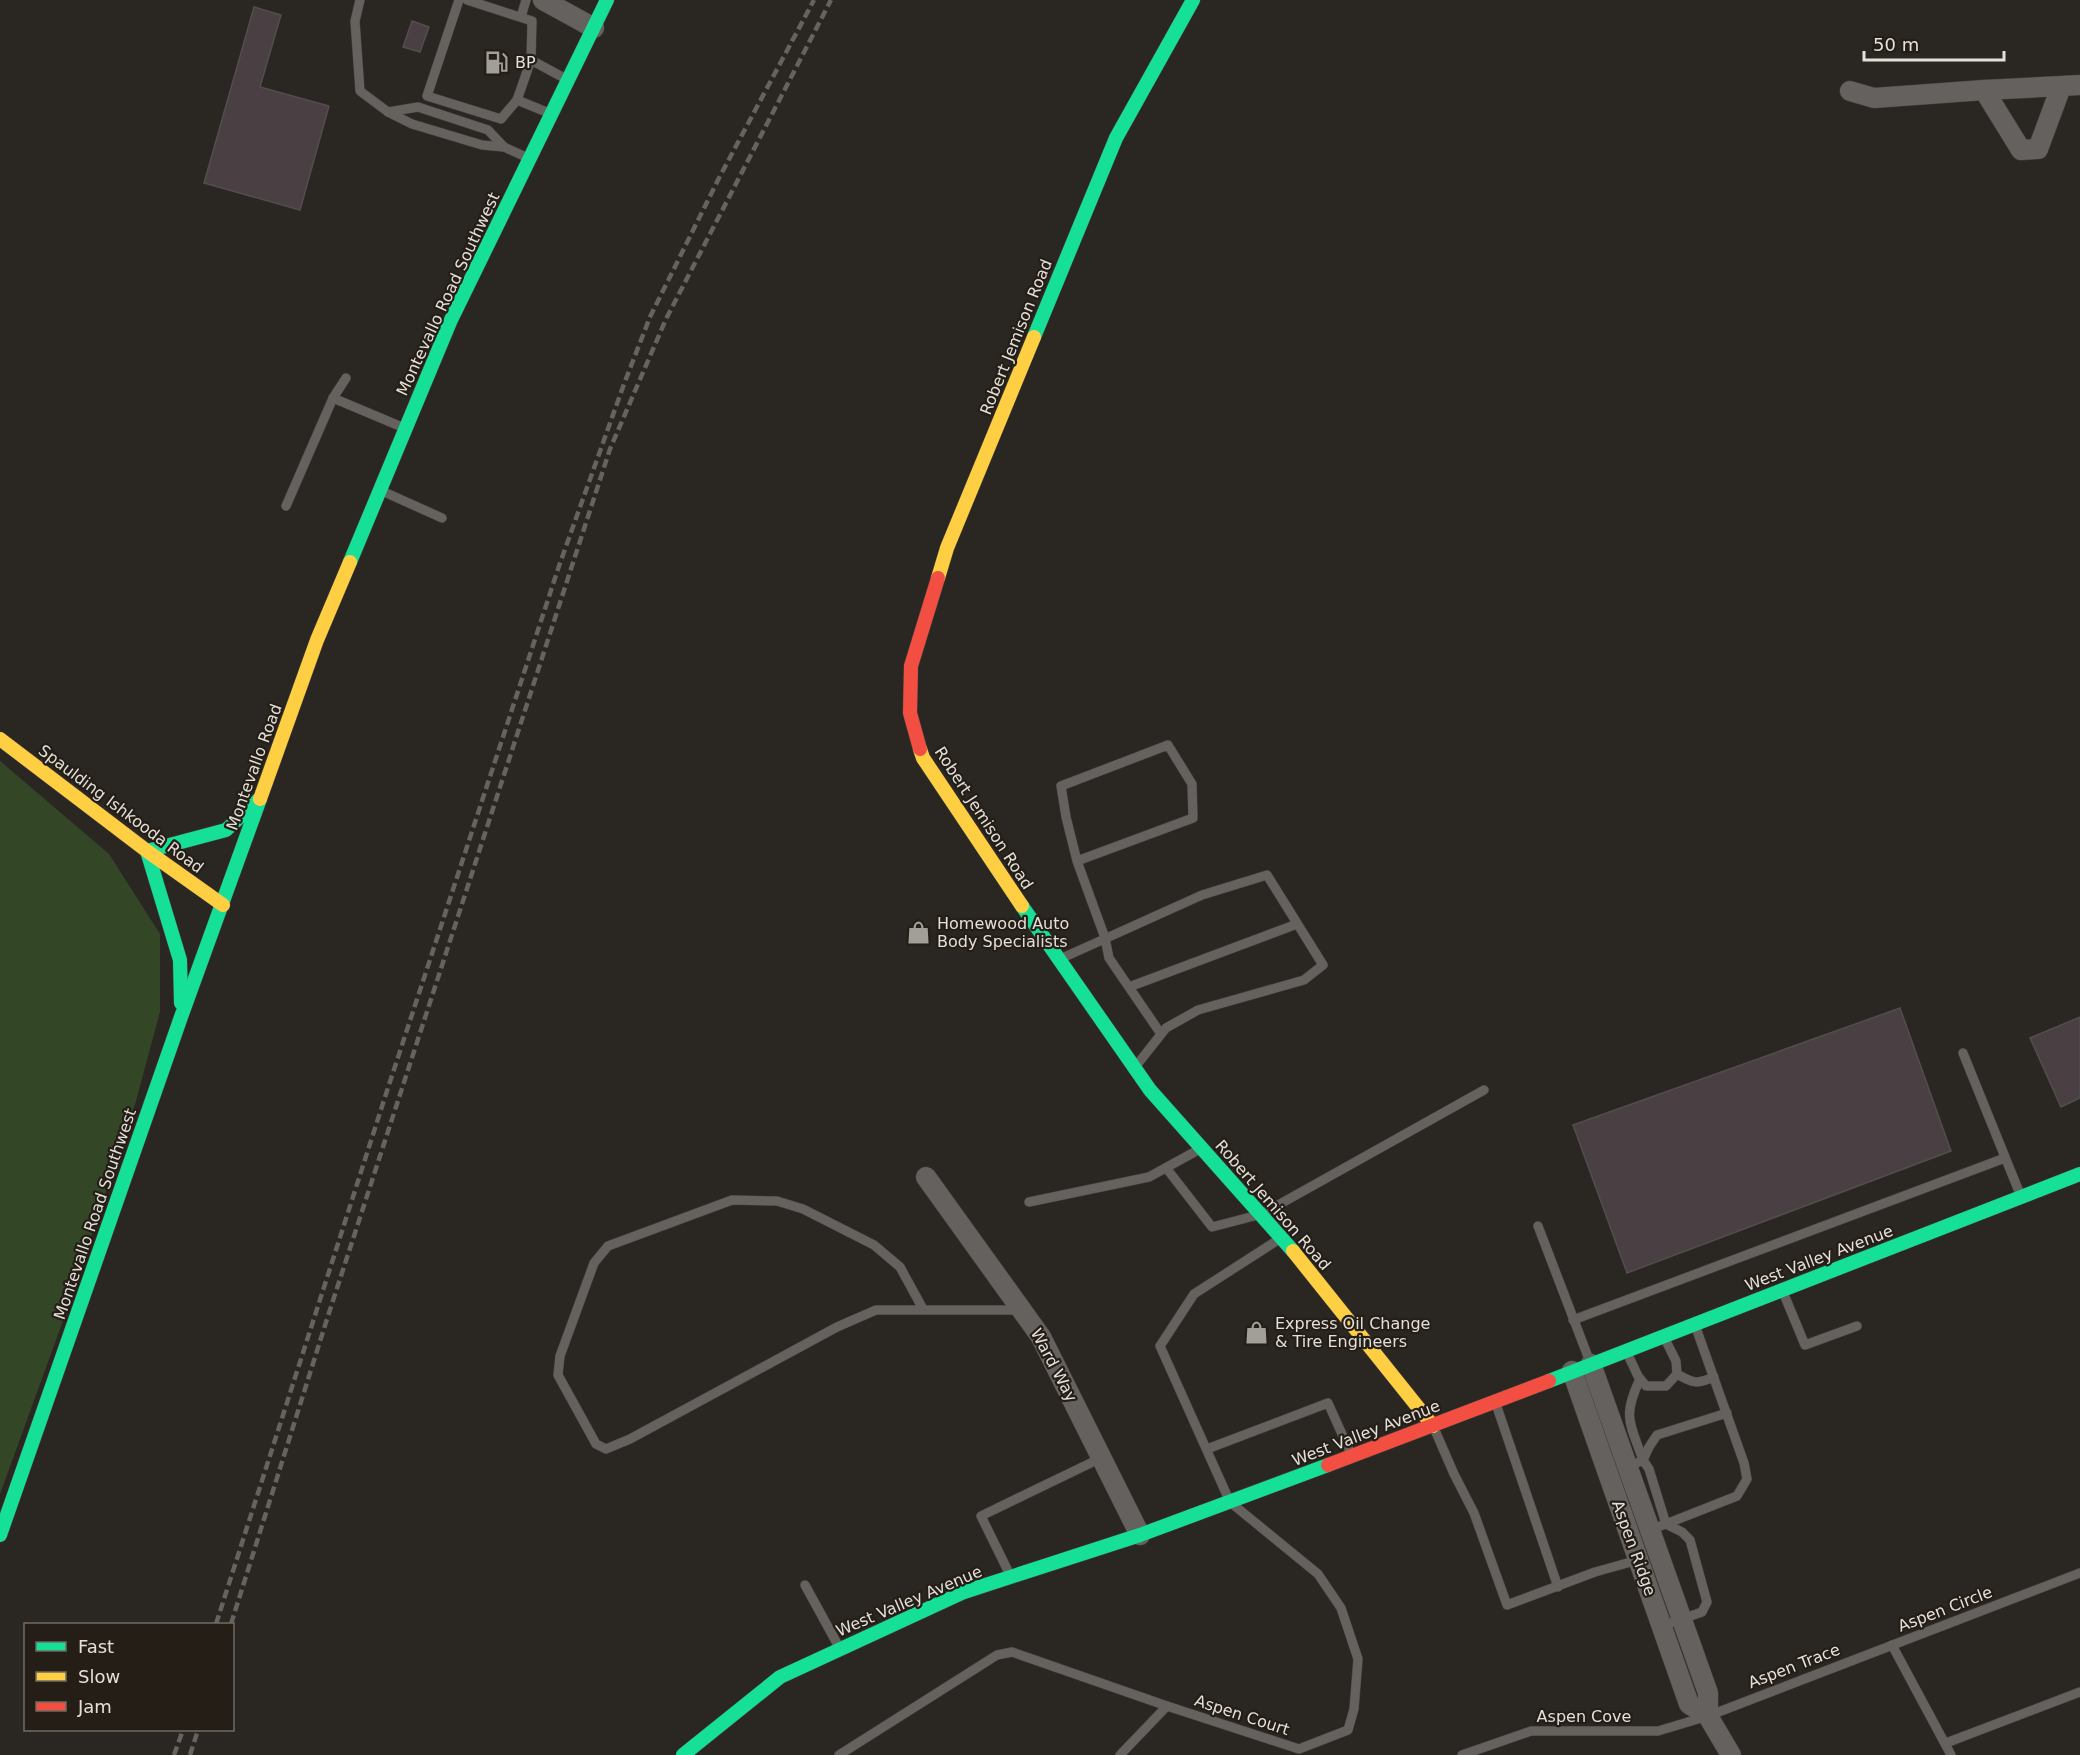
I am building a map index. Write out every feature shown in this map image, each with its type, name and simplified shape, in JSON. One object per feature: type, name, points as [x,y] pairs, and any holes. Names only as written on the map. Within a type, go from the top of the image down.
[{"type":"street","points":[[543,0],[594,27]]},
{"type":"street","name":"Montevallo Road Southwest","points":[[317,640],[450,322],[607,0]]},
{"type":"street","name":"Robert Jemison Road","points":[[1193,0],[1116,138],[947,548],[911,666],[910,713],[923,758],[1058,960],[1150,1090],[1282,1237],[1433,1426]]},
{"type":"street","points":[[1984,90],[2021,150],[2038,149],[2071,86]]},
{"type":"street","points":[[1850,91],[1874,98],[2071,86]]},
{"type":"street","name":"Montevallo Road","points":[[223,904],[317,640]]},
{"type":"street","name":"Spaulding Ishkooda Road","points":[[0,739],[147,851],[223,904]]},
{"type":"street","points":[[181,1017],[180,960],[147,851],[226,830],[261,797]]},
{"type":"street","name":"Montevallo Road Southwest","points":[[0,1534],[181,1017],[223,904]]},
{"type":"street","name":"West Valley Avenue","points":[[683,1755],[780,1677],[964,1592],[1140,1535],[1433,1426],[2080,1174]]},
{"type":"street","name":"Ward Way","points":[[926,1177],[1041,1337],[1140,1535]]},
{"type":"street","name":"Aspen Ridge","points":[[1591,1364],[1636,1463],[1658,1527],[1658,1553],[1708,1693],[1708,1716]]},
{"type":"street","name":"Aspen Ridge","points":[[1572,1371],[1689,1704],[1708,1716],[1731,1755]]},
{"type":"street","points":[[1638,1560],[1658,1553]]},
{"type":"street","points":[[1674,1660],[1694,1654]]},
{"type":"lane","points":[[360,0],[355,21],[360,91],[388,112],[412,124],[472,142],[504,147],[529,159]]},
{"type":"lane","points":[[459,0],[428,96],[501,119],[517,100],[531,60],[532,21],[467,0]]},
{"type":"lane","points":[[521,17],[526,0]]},
{"type":"lane","points":[[531,60],[568,80]]},
{"type":"lane","points":[[517,100],[551,114]]},
{"type":"lane","points":[[388,112],[418,107],[488,130],[504,147]]},
{"type":"lane","points":[[286,506],[333,398],[346,378]]},
{"type":"lane","points":[[333,398],[405,428]]},
{"type":"lane","points":[[380,490],[442,518]]},
{"type":"lane","points":[[1077,861],[1193,818],[1192,784],[1168,745],[1061,786],[1077,861],[1105,938],[1109,958],[1161,1034]]},
{"type":"lane","points":[[1058,960],[1202,895],[1267,876],[1323,965],[1304,980],[1198,1010],[1166,1028],[1134,1068]]},
{"type":"lane","points":[[1129,987],[1297,924]]},
{"type":"lane","points":[[1964,1053],[2021,1196]]},
{"type":"lane","points":[[1167,1168],[1212,1227],[1262,1214],[1484,1090]]},
{"type":"lane","points":[[1029,1202],[1149,1177],[1202,1148]]},
{"type":"lane","points":[[1573,1320],[2005,1158]]},
{"type":"lane","points":[[923,1310],[900,1267],[874,1245],[794,1206],[777,1201],[732,1200],[608,1246],[594,1263],[560,1356],[558,1376],[596,1444],[606,1449],[630,1439],[847,1323],[876,1310],[923,1310],[1022,1310]]},
{"type":"lane","points":[[1538,1226],[1591,1364]]},
{"type":"lane","points":[[1230,1502],[1160,1346],[1194,1294],[1282,1237]]},
{"type":"lane","points":[[1782,1290],[1805,1345],[1857,1326]]},
{"type":"lane","points":[[1630,1537],[1737,1496],[1747,1479],[1744,1463],[1719,1388],[1695,1324]]},
{"type":"lane","points":[[1626,1350],[1640,1379],[1646,1386],[1666,1386],[1677,1374],[1676,1361],[1663,1336]]},
{"type":"lane","points":[[1677,1374],[1688,1381],[1699,1383],[1714,1377]]},
{"type":"lane","points":[[1636,1463],[1628,1417],[1631,1399],[1640,1379]]},
{"type":"lane","points":[[1495,1401],[1558,1587]]},
{"type":"lane","points":[[1207,1449],[1328,1403],[1352,1456]]},
{"type":"lane","points":[[1636,1463],[1657,1435],[1727,1413]]},
{"type":"lane","points":[[1433,1426],[1474,1514],[1507,1605],[1595,1572],[1638,1560]]},
{"type":"lane","points":[[1011,1577],[981,1516],[1101,1458]]},
{"type":"lane","name":"Aspen Court","points":[[839,1755],[997,1655],[1012,1652],[1299,1749],[1348,1730],[1354,1709],[1358,1659],[1341,1608],[1318,1574],[1230,1502]]},
{"type":"lane","points":[[1658,1527],[1682,1532],[1690,1540],[1707,1602],[1702,1612],[1662,1626]]},
{"type":"lane","name":"Aspen Circle","points":[[1951,1755],[1892,1645],[2080,1573]]},
{"type":"lane","points":[[805,1585],[840,1649]]},
{"type":"lane","name":"Aspen Trace","points":[[1708,1716],[1892,1645]]},
{"type":"lane","points":[[1946,1743],[2080,1692]]},
{"type":"lane","points":[[1120,1755],[1167,1706]]},
{"type":"lane","name":"Aspen Cove","points":[[1462,1755],[1531,1731],[1658,1731],[1708,1716]]},
{"type":"green space","points":[[0,761],[109,854],[160,934],[160,1012],[136,1101],[64,1318],[0,1494]]},
{"type":"building","points":[[254,7],[281,15],[260,87],[329,106],[300,210],[204,183]]},
{"type":"building","points":[[412,21],[429,27],[420,52],[403,47]]},
{"type":"building","points":[[1900,1008],[1951,1151],[1627,1273],[1573,1125]]},
{"type":"building","points":[[2080,1017],[2080,1098],[2061,1107],[2030,1038]]},
{"type":"railway","points":[[216,1623],[559,566],[624,384],[650,317],[719,178],[814,0]]},
{"type":"railway","points":[[231,1623],[327,1319],[610,449],[666,319],[831,0]]},
{"type":"railway","points":[[174,1755],[183,1731]]},
{"type":"railway","points":[[190,1755],[198,1731]]},
{"type":"traffic: fast","points":[[350,562],[450,322],[607,0]]},
{"type":"traffic: fast","points":[[1034,337],[1116,138],[1193,0]]},
{"type":"traffic: fast","points":[[0,1535],[181,1017],[260,799]]},
{"type":"traffic: fast","points":[[181,1003],[180,960],[147,851],[226,830],[258,800]]},
{"type":"traffic: fast","points":[[1022,906],[1150,1090],[1293,1251]]},
{"type":"traffic: fast","points":[[1549,1381],[2080,1174]]},
{"type":"traffic: fast","points":[[683,1755],[780,1677],[964,1592],[1140,1535],[1328,1465]]},
{"type":"traffic: slow","points":[[938,578],[947,548],[1034,337]]},
{"type":"traffic: slow","points":[[260,799],[317,640],[350,562]]},
{"type":"traffic: slow","points":[[0,739],[147,851],[223,905]]},
{"type":"traffic: slow","points":[[920,749],[923,758],[1022,906]]},
{"type":"traffic: slow","points":[[1293,1251],[1433,1426]]},
{"type":"traffic: jam","points":[[920,749],[910,713],[911,666],[938,578]]},
{"type":"traffic: jam","points":[[1328,1465],[1549,1381]]},
{"type":"place","name":"BP","points":[[497,62]]},
{"type":"place","name":"Homewood Auto Body Specialists","points":[[919,932]]},
{"type":"place","name":"Express Oil Change & Tire Engineers","points":[[1257,1332]]}]
